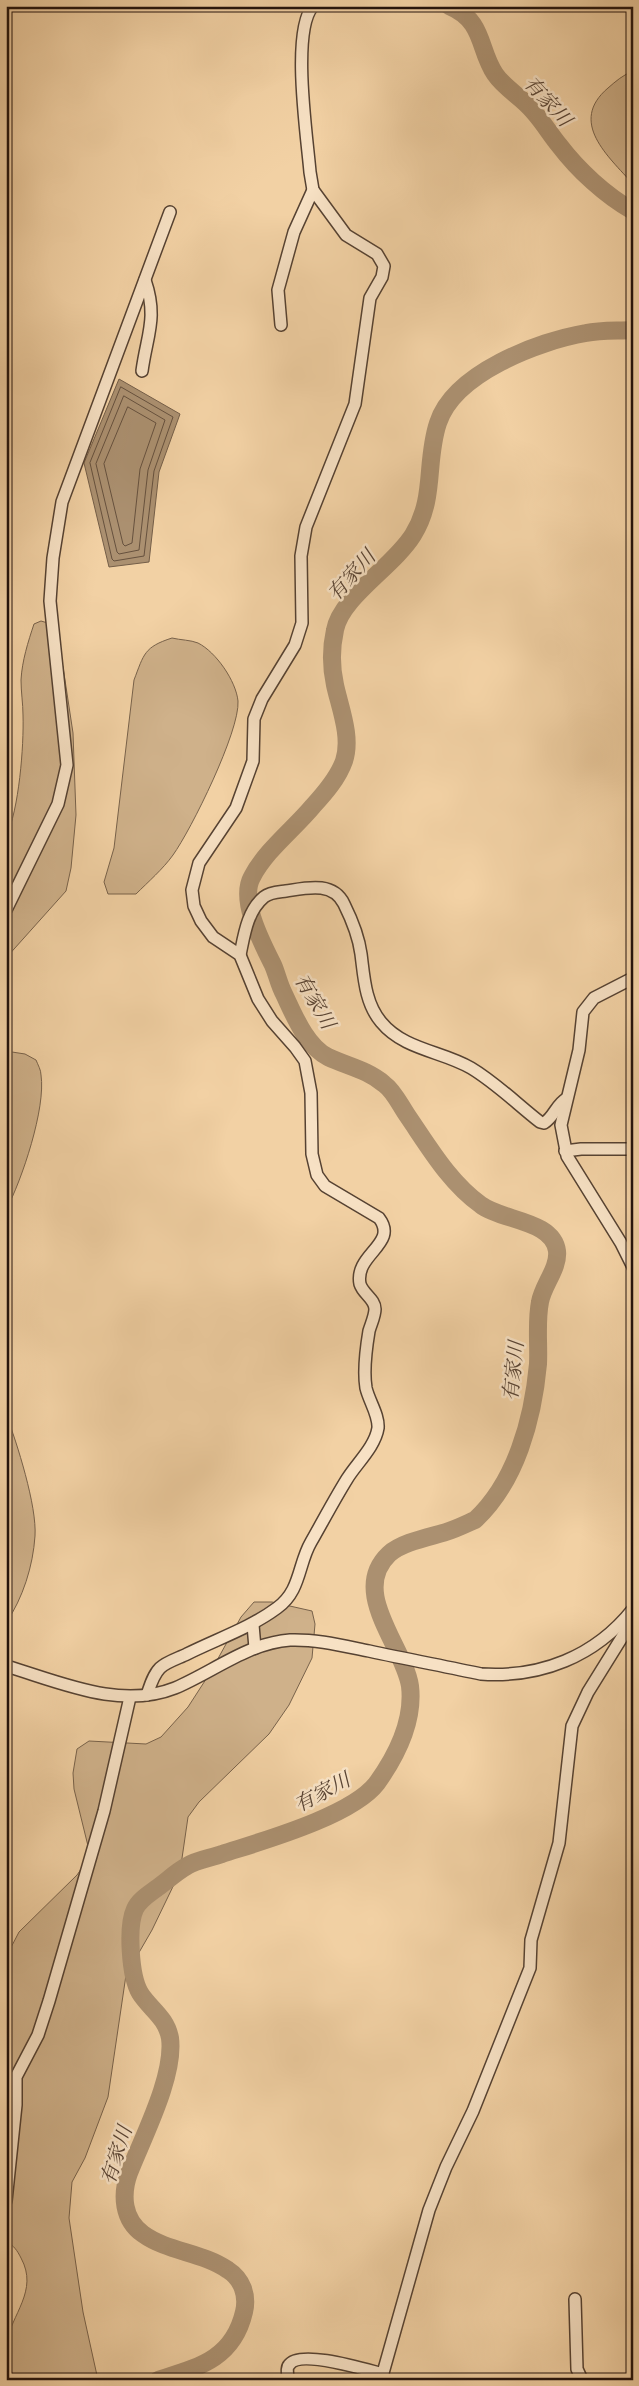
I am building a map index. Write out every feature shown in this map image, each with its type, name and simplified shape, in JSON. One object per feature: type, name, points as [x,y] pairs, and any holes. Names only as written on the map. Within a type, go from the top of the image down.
[{"type":"street","points":[[147,1695],[160,1667],[220,1638],[253,1625],[280,1607],[298,1582],[309,1545],[347,1478],[366,1452],[378,1429],[378,1421],[366,1386],[368,1339],[375,1309],[373,1302],[362,1291],[360,1280],[364,1261],[381,1243],[384,1229],[379,1218],[325,1186],[317,1175],[312,1154],[311,1093],[305,1062],[295,1047],[272,1022],[258,999],[240,955],[213,936],[201,921],[194,906],[192,890],[199,863],[236,808],[253,761],[254,719],[262,699],[295,645],[302,623],[301,556],[306,527],[355,404],[370,298],[382,277],[384,266],[377,254],[346,235],[313,190],[300,48],[304,26],[313,6]]},
{"type":"street","points":[[281,325],[278,290],[294,232],[313,190]]},
{"type":"street","points":[[6,910],[58,804],[67,765],[50,601],[53,558],[62,502],[170,212]]},
{"type":"street","points":[[142,371],[152,317],[152,300],[145,280]]},
{"type":"street","points":[[240,955],[250,917],[264,897],[272,893],[317,887],[337,895],[344,903],[361,952],[363,978],[370,1002],[380,1021],[388,1029],[420,1049],[470,1067],[540,1122],[548,1121],[560,1103],[566,1099]]},
{"type":"street","points":[[633,978],[594,998],[582,1012],[579,1050],[561,1125],[566,1151],[633,1267]]},
{"type":"street","points":[[566,1151],[581,1149],[633,1149]]},
{"type":"street","points":[[288,2380],[288,2367],[290,2363],[297,2360],[330,2360],[382,2377],[428,2210],[473,2111],[530,1968],[531,1940],[559,1843],[572,1726],[588,1692],[628,1625],[633,1609]]},
{"type":"street","points":[[253,1625],[255,1648]]},
{"type":"street","points":[[6,1666],[96,1692],[130,1697],[147,1695],[177,1687],[255,1648],[272,1642],[292,1640],[336,1644],[481,1674],[503,1675],[550,1668],[586,1651],[628,1625]]},
{"type":"street","points":[[6,2201],[16,2106],[11,2076],[38,2035],[49,2001],[104,1810],[130,1697]]},
{"type":"street","points":[[576,2299],[577,2369],[582,2380]]},
{"type":"street","points":[[6,2376],[9,2380]]},
{"type":"shaded area","points":[[633,71],[633,184],[613,162],[596,138],[592,126],[592,113],[597,101],[608,88]]},
{"type":"shaded area","points":[[41,621],[51,624],[63,667],[73,733],[76,815],[71,868],[66,891],[6,958],[6,837],[14,811],[21,760],[23,728],[22,673],[34,624]]},
{"type":"shaded area","points":[[172,638],[198,643],[218,660],[229,676],[236,693],[238,701],[237,715],[213,780],[191,825],[173,855],[136,894],[108,894],[104,882],[114,848],[134,680],[143,658],[150,648]]},
{"type":"shaded area","points":[[12,1052],[25,1054],[36,1060],[41,1073],[42,1089],[31,1144],[19,1181],[6,1210],[6,1055]]},
{"type":"shaded area","points":[[6,1414],[21,1457],[30,1492],[35,1536],[32,1559],[26,1581],[6,1623]]},
{"type":"shaded area","points":[[254,1602],[272,1602],[312,1611],[315,1624],[312,1658],[289,1705],[269,1734],[199,1802],[188,1817],[180,1872],[152,1930],[126,1975],[108,2097],[85,2158],[72,2182],[69,2218],[83,2312],[98,2380],[6,2380],[6,2345],[22,2302],[27,2281],[26,2270],[20,2255],[6,2241],[6,1957],[19,1932],[77,1875],[84,1865],[88,1846],[74,1789],[73,1773],[77,1749],[89,1741],[146,1744],[161,1737],[188,1707],[210,1673],[241,1617]]},
{"type":"water","points":[[119,379],[180,414],[159,472],[149,562],[109,567],[84,463]]},
{"type":"waterway","name":"有家川","points":[[449,6],[461,12],[469,19],[479,36],[495,74],[529,106],[575,164],[602,190],[633,211]]},
{"type":"waterway","name":"有家川","points":[[158,2380],[200,2365],[223,2351],[232,2341],[239,2328],[244,2312],[245,2300],[243,2288],[237,2278],[228,2270],[207,2259],[174,2249],[153,2240],[136,2228],[128,2214],[125,2198],[126,2181],[157,2106],[168,2070],[170,2053],[170,2038],[165,2024],[140,1993],[134,1975],[130,1939],[135,1909],[144,1897],[191,1864],[282,1835],[328,1817],[365,1795],[377,1783],[391,1761],[402,1737],[407,1724],[411,1699],[406,1670],[376,1602],[375,1585],[378,1569],[389,1554],[401,1546],[450,1531],[475,1520],[489,1505],[512,1468],[527,1428],[536,1385],[540,1302],[556,1264],[557,1257],[553,1241],[546,1233],[525,1222],[490,1210],[481,1205],[459,1186],[440,1163],[388,1087],[371,1075],[328,1057],[320,1052],[307,1038],[292,1011],[253,921],[248,897],[249,886],[258,867],[322,796],[335,779],[344,761],[347,742],[346,732],[332,664],[335,630],[339,618],[347,606],[404,547],[420,521],[428,494],[434,437],[438,423],[447,405],[461,389],[479,375],[500,362],[545,343],[586,333],[633,330]]}]
